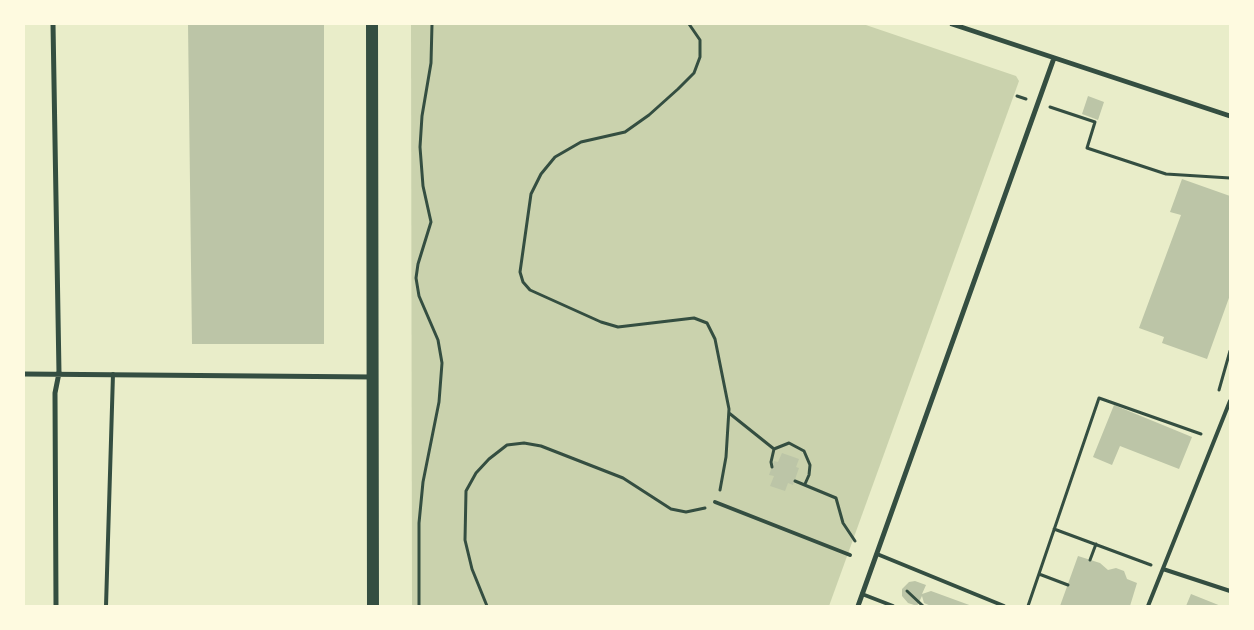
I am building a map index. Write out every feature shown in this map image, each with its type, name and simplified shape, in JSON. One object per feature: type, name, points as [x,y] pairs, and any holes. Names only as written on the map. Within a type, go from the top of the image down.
[{"type":"main road","points":[[372,24],[373,606]]},
{"type":"street","points":[[53,24],[59,373],[55,393],[56,606]]},
{"type":"street","points":[[952,24],[1230,116]]},
{"type":"street","points":[[858,606],[1054,58]]},
{"type":"street","points":[[24,374],[373,377]]},
{"type":"lane","points":[[106,606],[113,374]]},
{"type":"lane","points":[[1148,606],[1230,401]]},
{"type":"lane","points":[[715,502],[850,555]]},
{"type":"lane","points":[[877,554],[1004,606]]},
{"type":"lane","points":[[1163,569],[1230,591]]},
{"type":"lane","points":[[862,594],[893,606]]},
{"type":"path","points":[[420,606],[419,522],[423,482],[439,402],[442,363],[438,340],[419,296],[416,278],[418,264],[431,222],[423,186],[420,147],[422,116],[431,64],[432,24]]},
{"type":"path","points":[[487,606],[472,569],[465,540],[466,491],[476,473],[488,459],[507,445],[524,443],[541,446],[623,478],[671,509],[686,512],[702,510],[715,502],[722,486],[729,412],[715,339],[706,323],[694,318],[618,327],[600,322],[530,290],[523,282],[520,272],[531,194],[541,174],[555,157],[581,142],[625,132],[649,115],[694,73],[700,57],[700,40],[689,24]]},
{"type":"path","points":[[1017,96],[1095,122],[1087,148],[1166,174],[1230,178]]},
{"type":"path","points":[[1219,390],[1230,351]]},
{"type":"path","points":[[1028,606],[1099,398],[1201,434]]},
{"type":"path","points":[[729,412],[774,449]]},
{"type":"path","points":[[774,449],[789,443],[804,451],[810,465],[805,484]]},
{"type":"path","points":[[772,466],[770,462],[774,449]]},
{"type":"path","points":[[794,481],[836,498],[843,523],[855,541]]},
{"type":"path","points":[[1054,529],[1163,569]]},
{"type":"path","points":[[1090,560],[1096,544]]},
{"type":"path","points":[[1039,574],[1068,585]]},
{"type":"path","points":[[907,591],[923,606]]},
{"type":"green space","points":[[411,24],[863,24],[1016,76],[1019,81],[829,606],[412,606]]},
{"type":"building","points":[[188,24],[324,24],[324,344],[192,344]]},
{"type":"building","points":[[1088,96],[1104,102],[1098,120],[1082,114]]},
{"type":"building","points":[[1182,179],[1230,196],[1230,295],[1207,359],[1162,343],[1164,337],[1139,328],[1181,215],[1170,212]]},
{"type":"building","points":[[1114,405],[1192,437],[1179,469],[1120,446],[1112,465],[1093,457]]},
{"type":"building","points":[[782,453],[799,459],[796,467],[799,468],[793,485],[788,483],[785,491],[770,486],[774,476],[769,475],[774,461],[778,462]]},
{"type":"building","points":[[1078,556],[1100,563],[1108,570],[1116,568],[1124,571],[1127,579],[1137,583],[1130,606],[1060,606]]},
{"type":"building","points":[[915,581],[926,585],[922,594],[931,591],[972,606],[931,606],[924,603],[922,596],[917,606],[908,603],[902,596],[902,589],[909,582]]},
{"type":"building","points":[[1191,594],[1221,606],[1186,606]]}]
